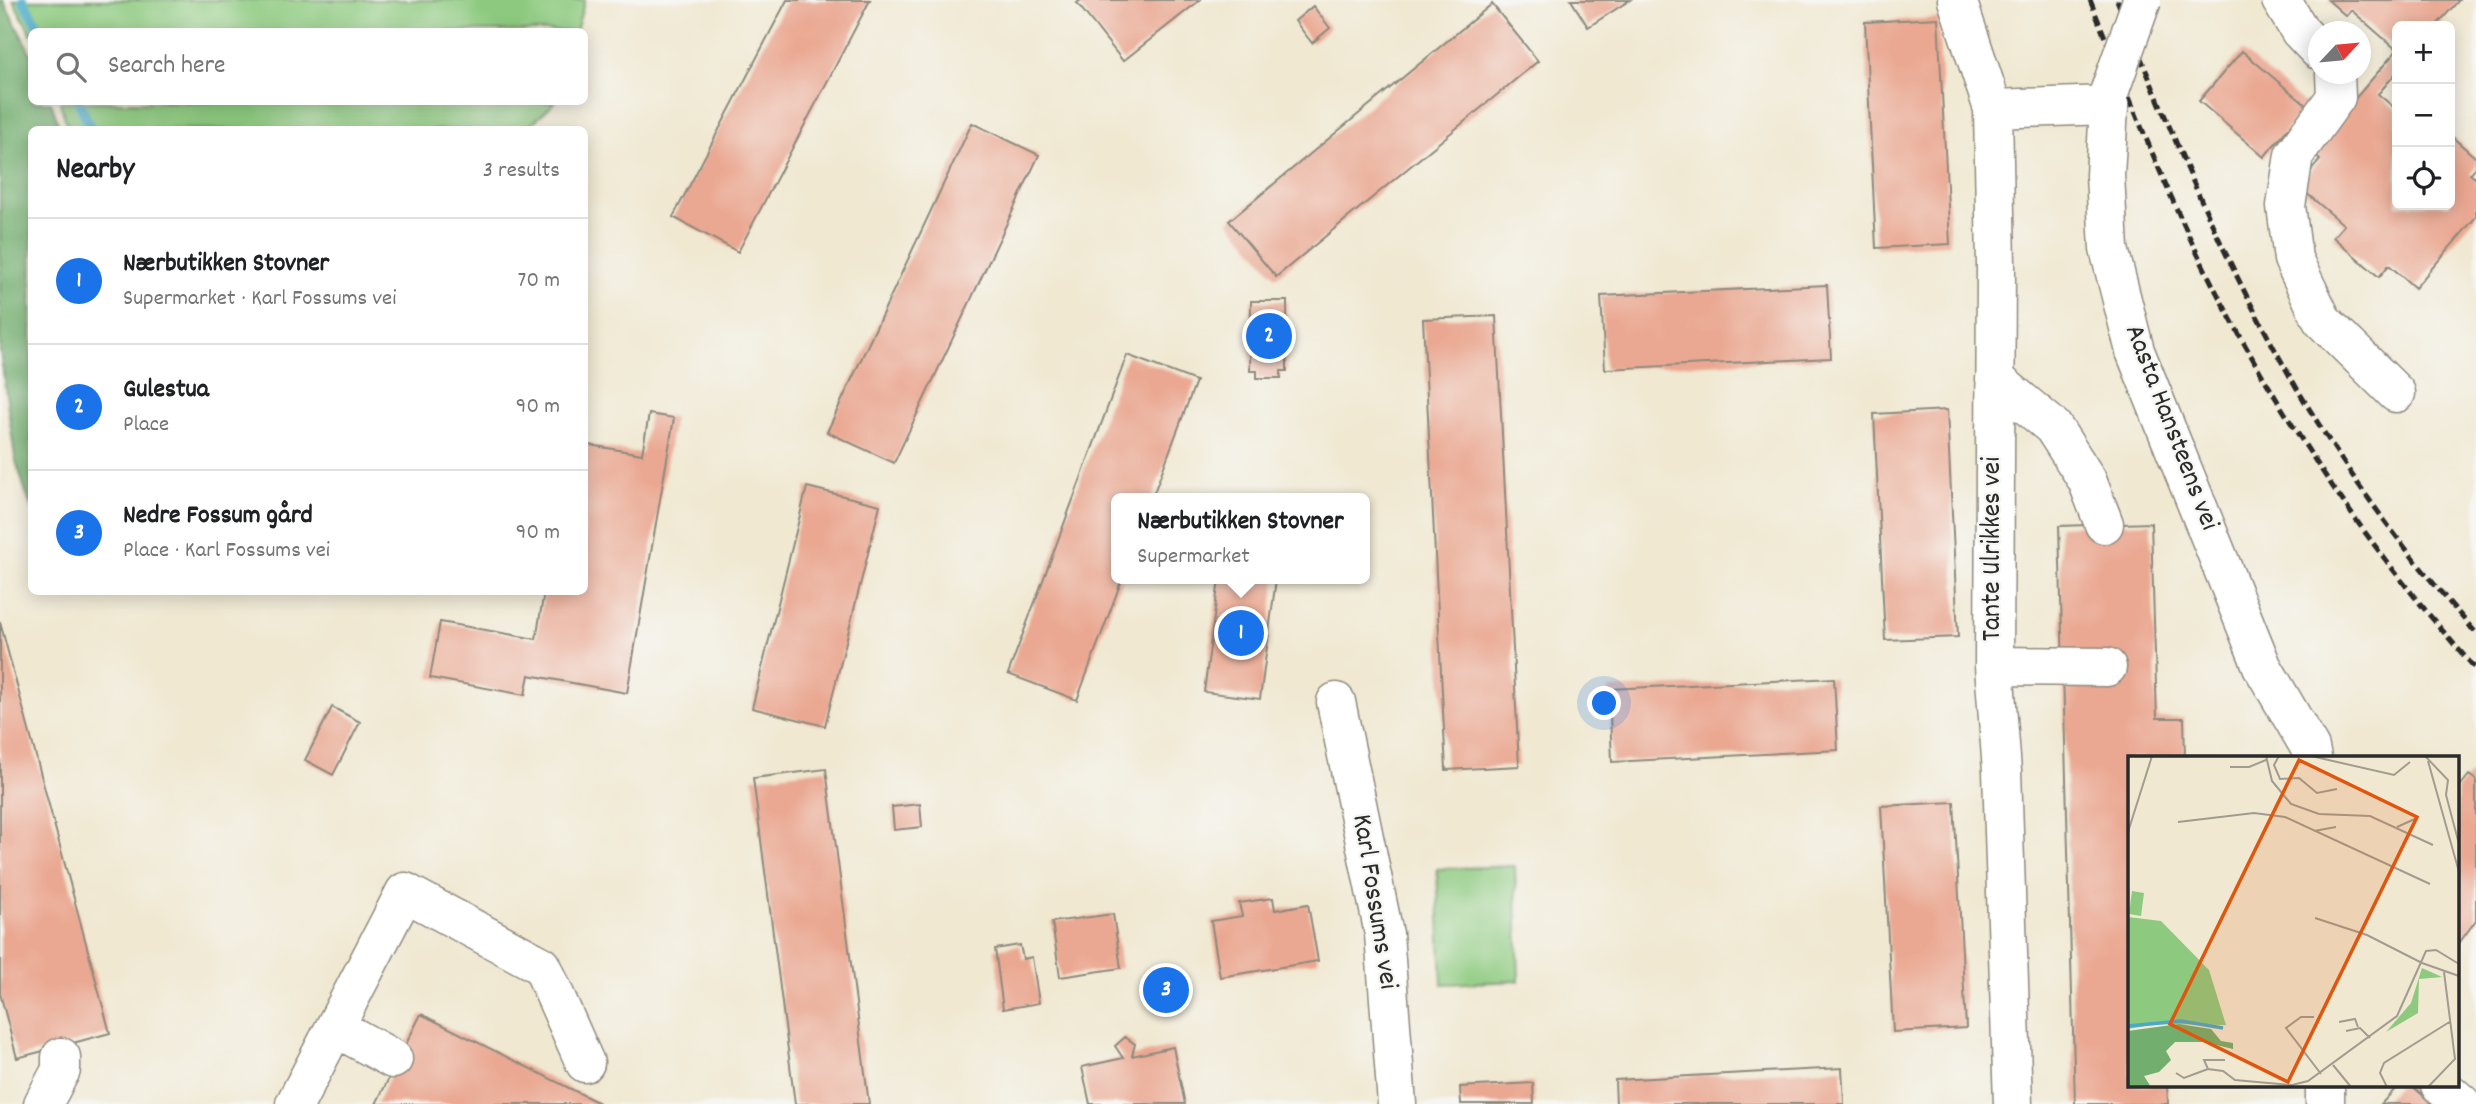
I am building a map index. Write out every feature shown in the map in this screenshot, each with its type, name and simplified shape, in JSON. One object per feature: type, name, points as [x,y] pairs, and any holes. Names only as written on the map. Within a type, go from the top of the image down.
[{"type":"street","name":"Tante Ulrikkes vei","points":[[1957,0],[1993,109],[1994,666],[2002,771],[2013,1104]]},
{"type":"street","name":"Aasta Hansteens vei","points":[[2142,0],[2109,98],[2105,175],[2109,249],[2135,351],[2262,666],[2310,748],[2312,756]]},
{"type":"street","points":[[2281,0],[2308,39]]},
{"type":"street","points":[[2335,84],[2336,97],[2294,155],[2286,206],[2293,259],[2322,320],[2396,393]]},
{"type":"street","points":[[1993,109],[2109,98]]},
{"type":"street","points":[[1995,379],[2053,427],[2087,480],[2104,524]]},
{"type":"street","points":[[1994,666],[2107,667]]},
{"type":"street","name":"Karl Fossums vei","points":[[1336,702],[1384,934],[1397,1104]]},
{"type":"street","points":[[295,1104],[405,892],[542,966],[585,1063]]},
{"type":"street","points":[[335,1027],[393,1059]]},
{"type":"street","points":[[43,1104],[61,1070],[61,1056]]},
{"type":"street","points":[[2325,1086],[2325,1104]]},
{"type":"street","points":[[2441,1086],[2462,1104]]},
{"type":"green space","points":[[0,0],[3,0],[28,48],[28,105],[52,105],[59,126],[28,126],[28,499],[15,458],[0,351]]},
{"type":"green space","points":[[13,0],[585,0],[577,28],[28,28]]},
{"type":"green space","points":[[61,105],[552,105],[529,126],[67,126]]},
{"type":"green space","points":[[1515,866],[1519,981],[1442,984],[1437,869]]},
{"type":"building","points":[[787,0],[870,0],[738,252],[673,217]]},
{"type":"building","points":[[1081,0],[1200,0],[1123,61],[1077,3]]},
{"type":"building","points":[[1571,0],[1630,0],[1588,27]]},
{"type":"building","points":[[2328,0],[2459,0],[2440,21],[2392,21],[2392,46],[2371,27],[2371,21],[2364,21],[2351,10],[2346,16]]},
{"type":"building","points":[[1492,4],[1538,61],[1276,277],[1229,221]]},
{"type":"building","points":[[1313,6],[1330,28],[1312,43],[1295,21]]},
{"type":"building","points":[[1938,18],[1950,244],[1876,248],[1865,22]]},
{"type":"building","points":[[2242,51],[2307,106],[2264,157],[2199,101]]},
{"type":"building","points":[[2392,56],[2392,78],[2378,94],[2392,106],[2392,210],[2455,210],[2455,139],[2476,158],[2476,167],[2470,174],[2476,179],[2476,217],[2415,288],[2389,265],[2379,277],[2333,237],[2344,225],[2298,186],[2320,160],[2310,151],[2368,84],[2371,84],[2371,80]]},
{"type":"building","points":[[972,123],[1039,155],[894,463],[827,432]]},
{"type":"building","points":[[1827,285],[1831,358],[1605,369],[1601,296]]},
{"type":"building","points":[[1251,301],[1287,301],[1287,371],[1281,371],[1281,378],[1257,378],[1257,371],[1250,371]]},
{"type":"building","points":[[1496,316],[1519,766],[1446,770],[1423,319]]},
{"type":"building","points":[[1127,355],[1196,381],[1154,493],[1111,493],[1111,584],[1120,584],[1077,700],[1008,674]]},
{"type":"building","points":[[1947,410],[1958,637],[1885,640],[1874,414]]},
{"type":"building","points":[[649,414],[674,418],[627,693],[529,675],[525,695],[430,678],[440,622],[536,639],[543,595],[588,595],[588,445],[642,454]]},
{"type":"building","points":[[807,487],[880,505],[825,726],[752,708]]},
{"type":"building","points":[[2151,523],[2157,718],[2184,718],[2185,756],[2128,756],[2128,1086],[2167,1086],[2168,1104],[2075,1104],[2059,526]]},
{"type":"building","points":[[1218,584],[1275,584],[1260,699],[1204,692]]},
{"type":"building","points":[[0,622],[110,1033],[17,1058],[0,993]]},
{"type":"building","points":[[1834,678],[1838,750],[1612,762],[1609,689]]},
{"type":"building","points":[[332,707],[360,722],[333,775],[305,760]]},
{"type":"building","points":[[826,769],[869,1104],[795,1104],[753,778]]},
{"type":"building","points":[[2469,775],[2476,780],[2476,920],[2458,945],[2458,789]]},
{"type":"building","points":[[1954,802],[1966,1028],[1893,1032],[1881,806]]},
{"type":"building","points":[[920,804],[922,827],[894,830],[892,807]]},
{"type":"building","points":[[1273,898],[1275,910],[1308,904],[1318,961],[1220,977],[1211,921],[1242,916],[1239,903]]},
{"type":"building","points":[[1113,914],[1121,968],[1060,977],[1052,922]]},
{"type":"building","points":[[1020,945],[1023,959],[1032,957],[1039,1003],[1003,1009],[995,949]]},
{"type":"building","points":[[421,1014],[601,1104],[376,1104]]},
{"type":"building","points":[[1125,1037],[1135,1044],[1132,1056],[1173,1047],[1185,1104],[1090,1104],[1082,1067],[1123,1058],[1115,1046]]},
{"type":"building","points":[[1842,1068],[1844,1104],[1616,1104],[1615,1080]]},
{"type":"building","points":[[1533,1083],[1534,1104],[1461,1104],[1460,1087]]},
{"type":"building","points":[[2398,1086],[2412,1086],[2433,1104],[2381,1104]]},
{"type":"waterway","points":[[23,0],[39,28]]},
{"type":"waterway","points":[[80,105],[89,126]]},
{"type":"railway","points":[[2090,0],[2171,196],[2207,273],[2280,406],[2372,542],[2476,669]]},
{"type":"railway","points":[[2117,0],[2205,208],[2243,289],[2286,370],[2335,449],[2388,525],[2476,633]]},
{"type":"place","name":"Gulestua","points":[[1269,336]]},
{"type":"place","name":"Nærbutikken Stovner","points":[[1241,633]]},
{"type":"place","name":"Nedre Fossum gård","points":[[1166,990]]}]
